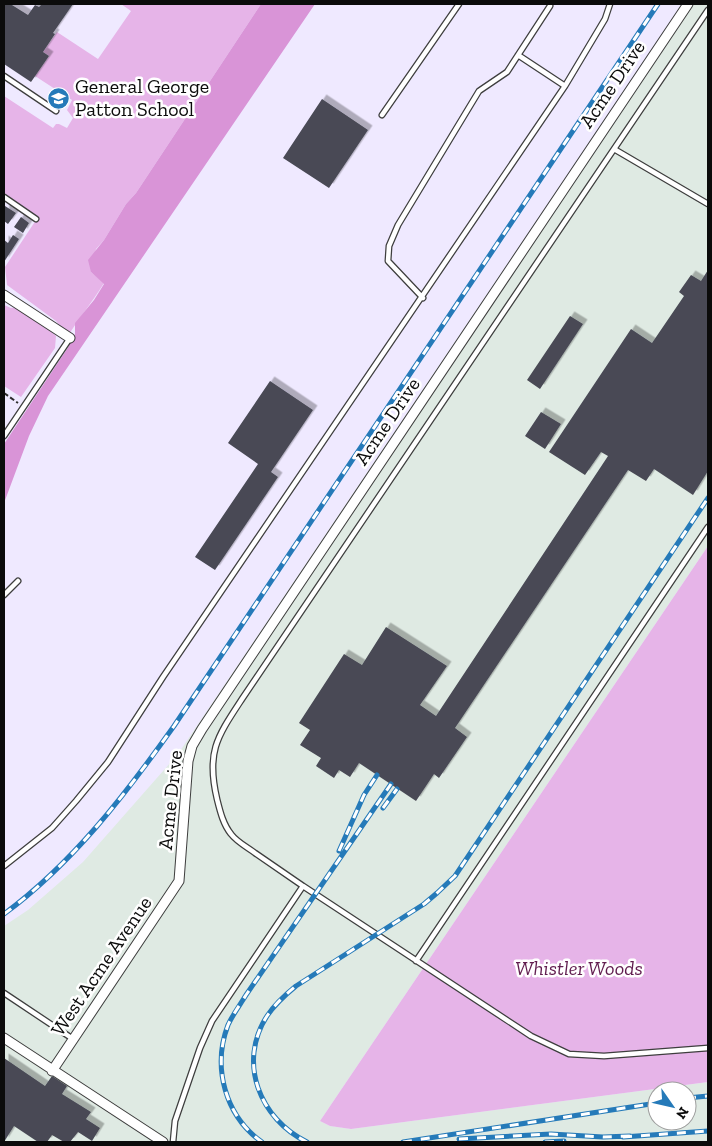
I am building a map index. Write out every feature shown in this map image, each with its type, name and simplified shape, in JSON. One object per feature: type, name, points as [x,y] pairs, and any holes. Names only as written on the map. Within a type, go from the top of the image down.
[{"type":"street","name":"Acme Drive","points":[[179,880],[188,761],[192,746],[688,4]]},
{"type":"street","points":[[4,295],[70,338]]},
{"type":"street","name":"West Acme Avenue","points":[[52,1071],[179,880]]},
{"type":"street","points":[[4,1038],[163,1142]]},
{"type":"lane","points":[[382,115],[459,4]]},
{"type":"lane","points":[[4,866],[52,828],[108,762],[163,677],[565,86],[605,18],[610,4]]},
{"type":"lane","points":[[422,298],[388,261],[389,246],[398,225],[479,91],[507,72],[550,6]]},
{"type":"lane","points":[[708,10],[230,718],[213,753],[211,767],[220,813],[225,825],[238,841],[530,1036],[569,1054],[604,1056],[708,1048]]},
{"type":"lane","points":[[518,55],[565,86]]},
{"type":"lane","points":[[4,76],[56,111]]},
{"type":"lane","points":[[614,149],[708,204]]},
{"type":"lane","points":[[4,198],[36,219]]},
{"type":"lane","points":[[4,436],[70,338]]},
{"type":"lane","points":[[416,961],[708,527]]},
{"type":"lane","points":[[4,595],[18,581]]},
{"type":"lane","points":[[173,1142],[175,1121],[200,1048],[212,1021],[303,886]]},
{"type":"lane","points":[[4,993],[73,1040]]},
{"type":"path","points":[[4,393],[24,406]]},
{"type":"shaded area","points":[[261,4],[315,4],[48,396],[29,436],[4,503],[4,444],[67,349],[75,334],[75,323],[94,300],[104,284],[91,272],[88,260],[104,240],[126,204],[136,193]]},
{"type":"shaded area","points":[[682,4],[708,4],[708,546],[320,1121],[330,1126],[351,1129],[647,1090],[647,1131],[697,1131],[697,1083],[708,1082],[708,1142],[4,1142],[4,926],[28,910],[83,862],[178,754]]},
{"type":"green space","points":[[121,4],[261,4],[136,193],[126,204],[104,240],[96,249],[91,272],[104,283],[65,341],[65,332],[56,321],[7,285],[5,267],[38,217],[4,193],[4,96],[53,128],[56,124],[59,124],[67,128],[73,118],[67,110],[72,100],[35,76],[49,56],[43,52],[57,32],[98,59],[131,11]]},
{"type":"green space","points":[[4,305],[11,308],[18,307],[56,336],[55,348],[21,397],[4,386]]},
{"type":"green space","name":"Whistler Woods","points":[[708,546],[708,1082],[697,1083],[697,1081],[647,1081],[647,1090],[351,1129],[330,1126],[320,1121]]},
{"type":"building","points":[[4,4],[13,4],[28,15],[35,5],[39,7],[42,4],[73,4],[53,33],[55,34],[43,52],[49,56],[31,82],[4,64]]},
{"type":"building","points":[[322,99],[368,130],[329,188],[283,158]]},
{"type":"building","points":[[5,206],[16,213],[8,224],[4,221]]},
{"type":"building","points":[[21,217],[29,223],[23,233],[14,227]]},
{"type":"building","points":[[13,235],[19,239],[4,262],[4,240],[8,243]]},
{"type":"building","points":[[708,270],[708,471],[693,495],[654,469],[646,481],[628,470],[455,728],[467,737],[439,778],[434,774],[416,801],[359,763],[350,777],[339,770],[334,778],[316,766],[321,758],[300,745],[310,730],[299,723],[344,654],[362,665],[386,627],[447,666],[420,705],[436,716],[608,456],[601,452],[585,475],[549,452],[631,329],[652,343],[684,296],[679,292],[691,275],[701,281]]},
{"type":"building","points":[[570,316],[583,324],[540,389],[527,380]]},
{"type":"building","points":[[270,381],[313,410],[271,472],[278,477],[215,570],[195,557],[258,464],[228,443]]},
{"type":"building","points":[[541,412],[561,424],[545,449],[525,436]]},
{"type":"building","points":[[4,1058],[45,1086],[52,1076],[67,1086],[62,1094],[91,1112],[86,1119],[100,1128],[92,1141],[78,1132],[70,1142],[64,1142],[52,1135],[47,1142],[38,1142],[14,1126],[4,1142]]},
{"type":"railway","points":[[4,914],[53,873],[96,827],[174,726],[658,4]]},
{"type":"railway","points":[[307,1142],[291,1132],[277,1119],[266,1104],[258,1088],[254,1070],[254,1052],[258,1034],[267,1016],[280,1000],[296,986],[424,904],[455,876],[708,498]]},
{"type":"railway","points":[[339,851],[364,795],[377,775]]},
{"type":"railway","points":[[262,1142],[239,1119],[225,1090],[221,1057],[228,1025],[246,995],[391,784]]},
{"type":"railway","points":[[383,808],[397,789]]},
{"type":"railway","points":[[697,1097],[708,1096]]},
{"type":"railway","points":[[403,1142],[647,1105]]},
{"type":"railway","points":[[623,1137],[708,1131]]},
{"type":"railway","points":[[459,1139],[551,1134],[603,1137],[630,1136]]},
{"type":"railway","points":[[545,1142],[564,1141]]},
{"type":"place","name":"General George Patton School","points":[[59,98]]}]
